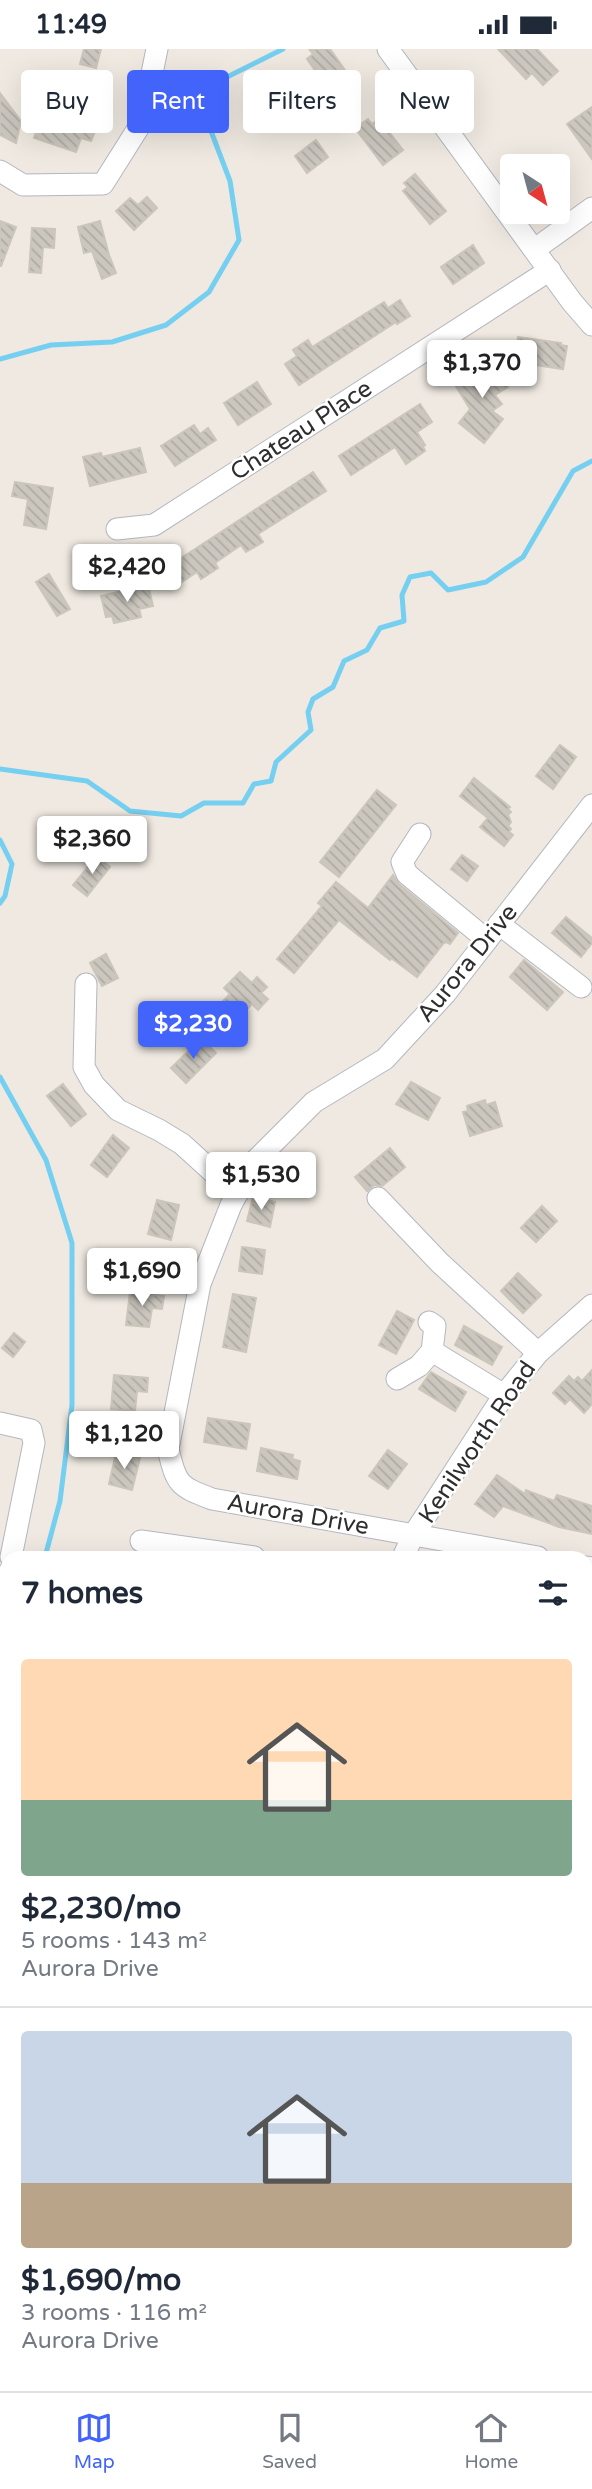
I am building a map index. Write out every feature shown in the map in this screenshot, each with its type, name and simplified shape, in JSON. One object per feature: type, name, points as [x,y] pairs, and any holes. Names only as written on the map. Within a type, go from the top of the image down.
[{"type":"street","points":[[0,171],[23,185],[103,184],[142,122],[157,49]]},
{"type":"street","points":[[388,49],[572,302],[592,325]]},
{"type":"street","points":[[536,250],[592,208]]},
{"type":"street","name":"Chateau Place","points":[[117,529],[154,525],[550,270]]},
{"type":"street","name":"Aurora Drive","points":[[506,1551],[212,1499],[184,1489],[174,1471],[168,1449],[200,1284],[237,1194],[254,1162],[314,1102],[385,1059],[445,994],[592,805]]},
{"type":"street","points":[[420,835],[402,862],[407,874],[581,987]]},
{"type":"street","points":[[86,984],[84,1066],[94,1085],[118,1110],[159,1129],[182,1144],[237,1194]]},
{"type":"street","points":[[378,1198],[440,1262],[538,1353]]},
{"type":"street","name":"Kenilworth Road","points":[[405,1551],[504,1395],[538,1353],[592,1305]]},
{"type":"street","points":[[397,1380],[419,1366],[432,1351],[435,1326],[429,1322]]},
{"type":"street","points":[[569,1328],[592,1332]]},
{"type":"street","points":[[432,1351],[504,1395]]},
{"type":"street","points":[[0,1423],[31,1430],[34,1443],[11,1551]]},
{"type":"street","points":[[141,1541],[212,1551]]},
{"type":"building","points":[[84,49],[101,49],[96,68],[80,64]]},
{"type":"building","points":[[309,49],[330,49],[345,70],[315,70],[307,59],[313,54]]},
{"type":"building","points":[[498,49],[537,49],[558,71],[543,85],[532,73],[526,79]]},
{"type":"building","points":[[0,93],[21,121],[16,143],[0,135]]},
{"type":"building","points":[[592,107],[592,159],[567,124]]},
{"type":"building","points":[[368,119],[372,124],[375,122],[375,133],[390,133],[403,150],[383,165],[359,133],[361,133],[361,124]]},
{"type":"building","points":[[36,133],[94,133],[91,141],[81,138],[76,152],[34,138]]},
{"type":"building","points":[[316,140],[328,157],[307,173],[295,156]]},
{"type":"building","points":[[415,174],[446,211],[430,224],[403,191],[408,187],[404,183]]},
{"type":"building","points":[[147,197],[157,208],[134,230],[116,211],[130,198],[138,205]]},
{"type":"building","points":[[0,221],[16,227],[1,266],[0,266]]},
{"type":"building","points":[[100,221],[116,273],[102,279],[92,251],[84,253],[78,227]]},
{"type":"building","points":[[32,228],[55,229],[54,248],[43,247],[41,273],[29,272]]},
{"type":"building","points":[[473,245],[484,263],[453,284],[441,267]]},
{"type":"building","points":[[400,300],[410,316],[397,324],[396,322],[299,385],[285,364],[297,356],[293,350],[308,340],[312,347],[384,302],[388,308]]},
{"type":"building","points":[[518,337],[567,346],[563,369],[514,362]]},
{"type":"building","points":[[491,359],[508,387],[495,395],[502,404],[492,411],[503,419],[484,443],[459,423],[470,409],[454,383]]},
{"type":"building","points":[[257,382],[271,404],[238,425],[224,403]]},
{"type":"building","points":[[420,404],[432,422],[417,432],[425,445],[425,451],[406,464],[395,447],[351,475],[339,456]]},
{"type":"building","points":[[194,425],[200,434],[208,428],[216,440],[175,466],[161,446]]},
{"type":"building","points":[[140,448],[146,472],[90,486],[83,457],[101,453],[102,457]]},
{"type":"building","points":[[313,472],[326,491],[258,534],[263,542],[246,552],[241,545],[215,563],[218,568],[201,579],[197,572],[177,585],[166,568]]},
{"type":"building","points":[[15,482],[53,488],[46,529],[24,525],[28,499],[12,496]]},
{"type":"building","points":[[49,574],[70,609],[57,616],[36,582]]},
{"type":"building","points":[[148,585],[153,606],[139,609],[141,617],[114,623],[112,616],[106,617],[101,596]]},
{"type":"building","points":[[560,745],[576,757],[553,789],[536,776]]},
{"type":"building","points":[[474,778],[510,807],[508,809],[511,812],[508,815],[511,822],[508,826],[513,835],[504,846],[480,827],[488,818],[460,796]]},
{"type":"building","points":[[377,790],[396,805],[339,877],[320,862]]},
{"type":"building","points":[[462,855],[478,866],[467,881],[451,869]]},
{"type":"building","points":[[97,856],[110,867],[87,896],[73,885]]},
{"type":"building","points":[[393,875],[399,884],[458,933],[450,944],[443,944],[417,977],[391,958],[390,960],[339,920],[294,973],[277,959],[322,906],[318,903],[336,882],[368,908]]},
{"type":"building","points":[[566,917],[592,938],[592,943],[581,957],[552,933]]},
{"type":"building","points":[[106,954],[118,978],[102,986],[90,963]]},
{"type":"building","points":[[524,960],[563,992],[547,1010],[510,977]]},
{"type":"building","points":[[240,972],[252,983],[257,977],[267,987],[261,993],[268,999],[258,1010],[252,1004],[238,1018],[222,1002],[230,994],[224,988]]},
{"type":"building","points":[[201,1039],[216,1053],[186,1083],[171,1068]]},
{"type":"building","points":[[411,1082],[440,1098],[428,1120],[396,1104]]},
{"type":"building","points":[[63,1084],[86,1114],[71,1126],[47,1096]]},
{"type":"building","points":[[485,1100],[486,1105],[495,1102],[502,1126],[470,1136],[463,1112],[468,1111],[467,1106]]},
{"type":"building","points":[[113,1135],[129,1148],[107,1177],[91,1165]]},
{"type":"building","points":[[390,1148],[405,1167],[382,1186],[374,1185],[367,1191],[355,1177]]},
{"type":"building","points":[[253,1197],[275,1202],[270,1227],[247,1221]]},
{"type":"building","points":[[157,1200],[179,1205],[171,1240],[148,1234]]},
{"type":"building","points":[[542,1206],[557,1221],[536,1242],[521,1228]]},
{"type":"building","points":[[242,1247],[265,1250],[262,1274],[239,1271]]},
{"type":"building","points":[[518,1273],[541,1295],[523,1313],[501,1291]]},
{"type":"building","points":[[130,1292],[164,1296],[162,1309],[152,1308],[149,1327],[126,1325]]},
{"type":"building","points":[[233,1294],[256,1298],[246,1352],[223,1347]]},
{"type":"building","points":[[397,1311],[414,1320],[396,1354],[379,1345]]},
{"type":"building","points":[[464,1326],[502,1347],[492,1365],[455,1345]]},
{"type":"building","points":[[14,1333],[25,1342],[13,1357],[2,1348]]},
{"type":"building","points":[[592,1370],[592,1404],[584,1413],[570,1399],[565,1404],[553,1393],[569,1376],[574,1381],[578,1377],[582,1381]]},
{"type":"building","points":[[431,1372],[466,1392],[455,1411],[419,1389]]},
{"type":"building","points":[[114,1375],[148,1378],[147,1392],[137,1391],[135,1411],[111,1409]]},
{"type":"building","points":[[208,1418],[250,1424],[246,1449],[204,1442]]},
{"type":"building","points":[[261,1448],[293,1455],[292,1459],[300,1461],[297,1479],[257,1471]]},
{"type":"building","points":[[388,1450],[407,1464],[388,1489],[369,1476]]},
{"type":"building","points":[[116,1453],[140,1458],[132,1490],[109,1484]]},
{"type":"building","points":[[497,1475],[525,1494],[526,1490],[554,1501],[557,1495],[592,1506],[592,1534],[559,1527],[503,1506],[494,1517],[475,1504]]},
{"type":"waterway","points":[[0,359],[51,345],[112,342],[166,325],[209,292],[239,240],[230,181],[206,118],[206,100],[213,84],[283,49]]},
{"type":"waterway","points":[[0,769],[87,781],[130,811],[181,816],[204,803],[243,803],[254,784],[271,781],[276,762],[311,730],[308,712],[313,699],[333,687],[344,661],[367,650],[380,628],[404,621],[402,595],[410,577],[431,573],[448,590],[486,582],[523,557],[573,471],[592,461]]},
{"type":"waterway","points":[[0,840],[12,864],[5,896],[0,903]]},
{"type":"waterway","points":[[0,1077],[46,1160],[72,1243],[72,1405],[60,1501],[47,1551]]}]
